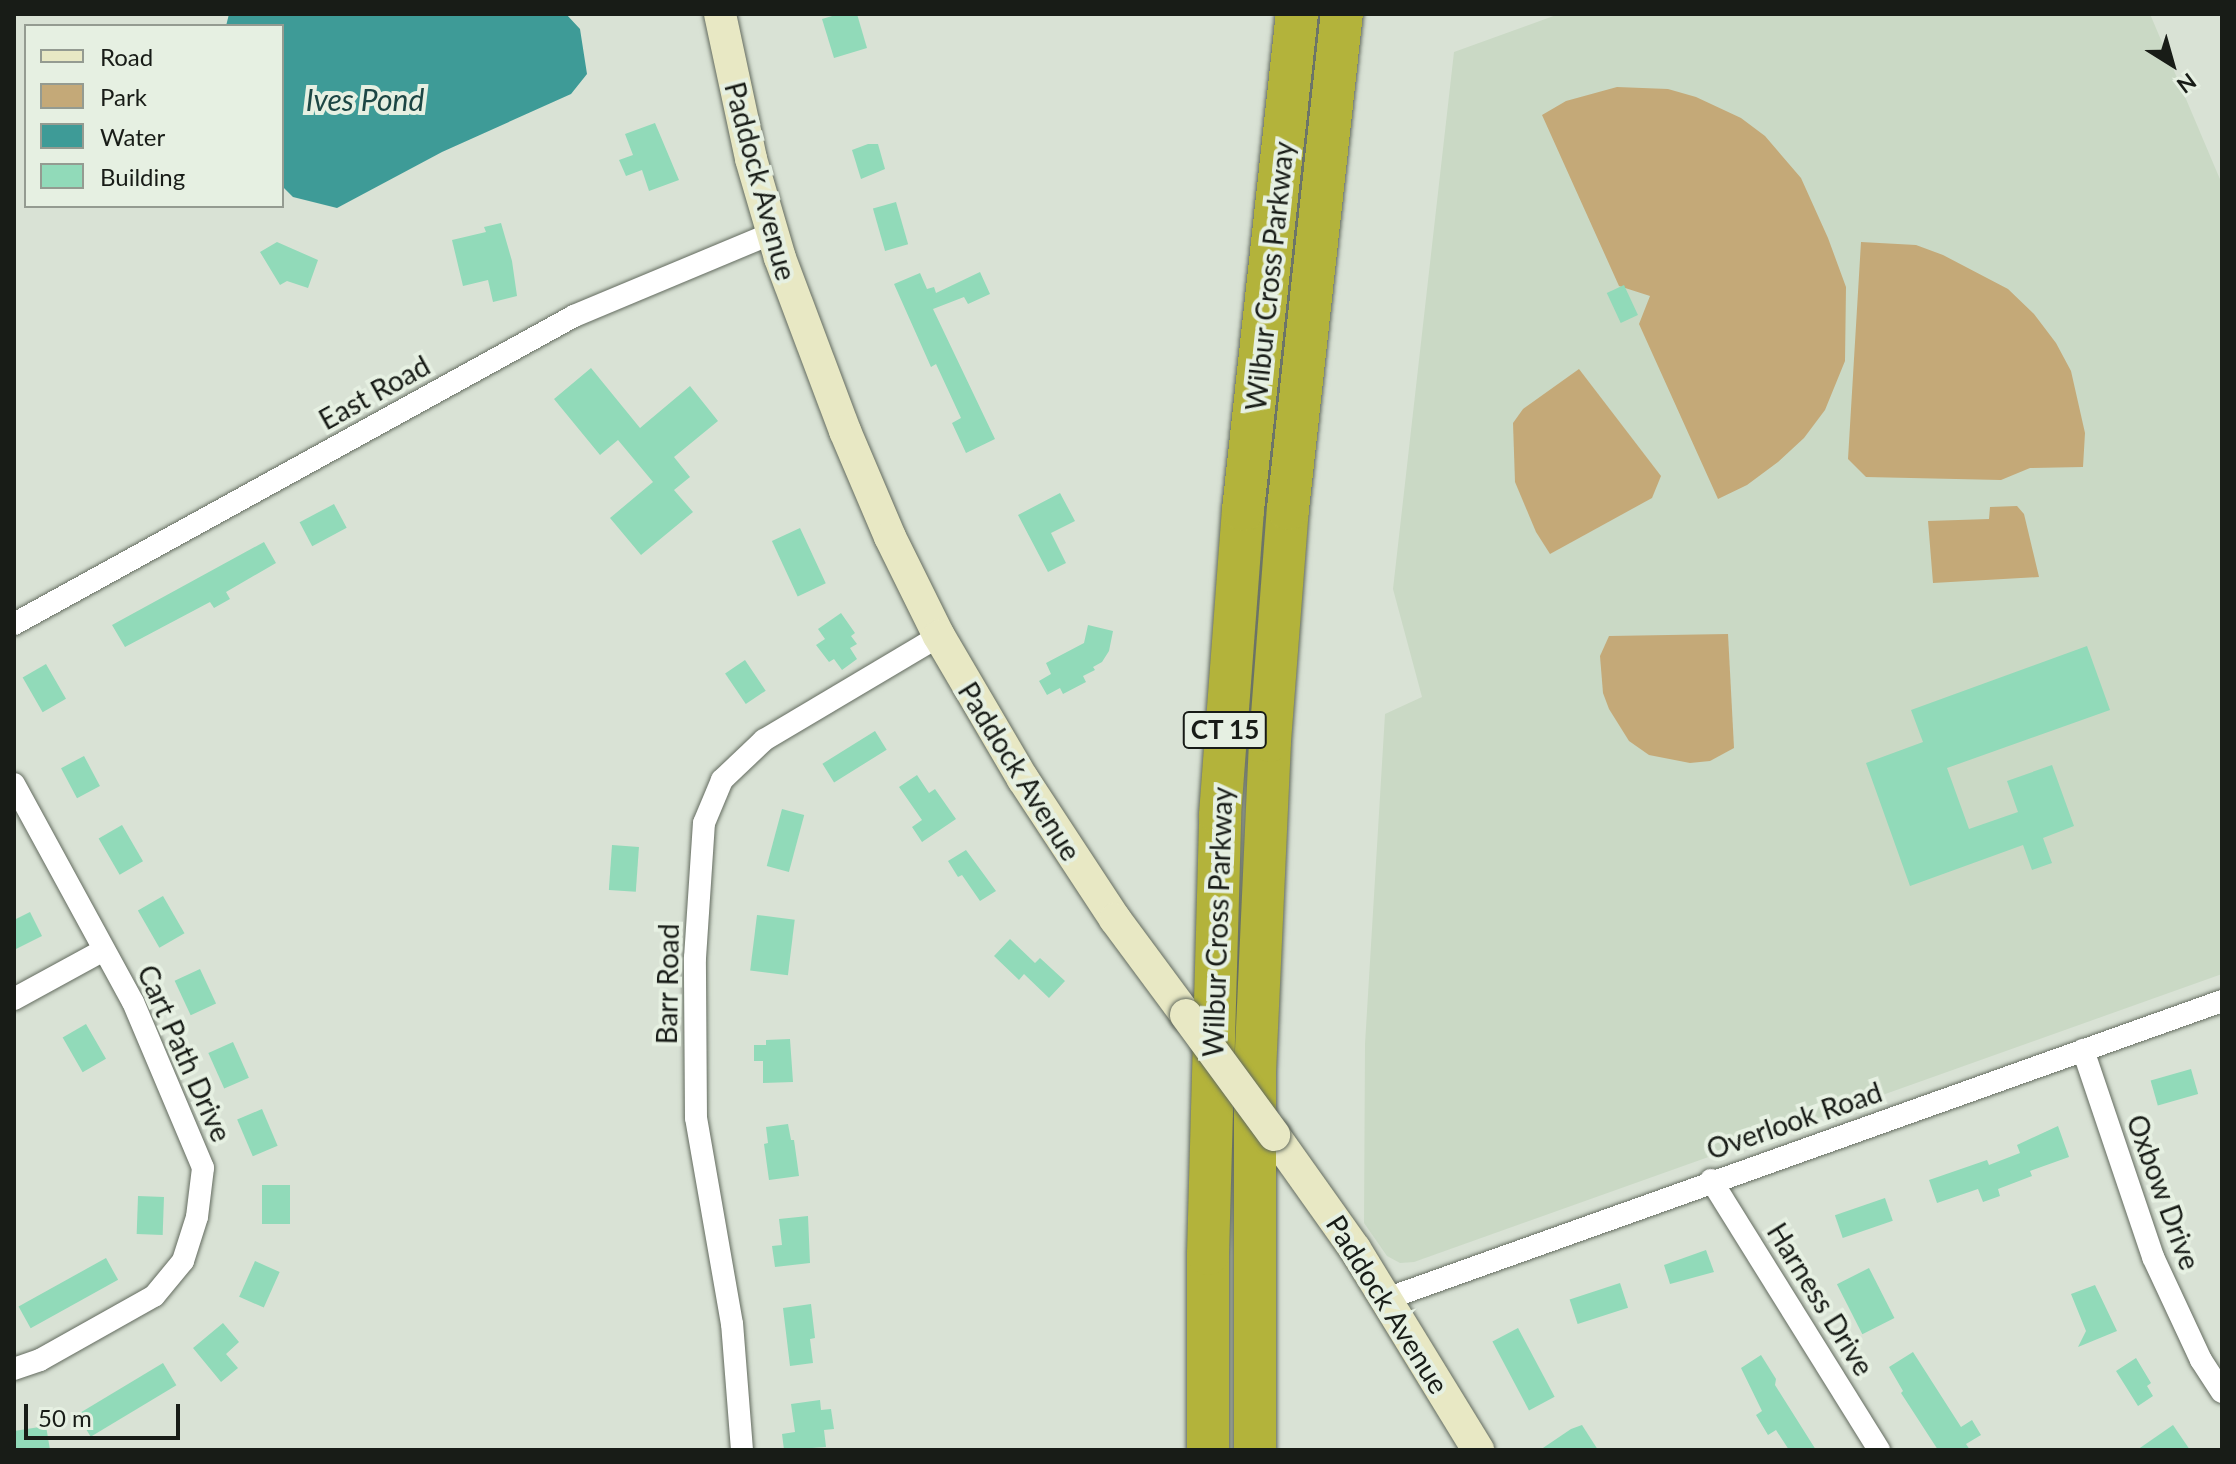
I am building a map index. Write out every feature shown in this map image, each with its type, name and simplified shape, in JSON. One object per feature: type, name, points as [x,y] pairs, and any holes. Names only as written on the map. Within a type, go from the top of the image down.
[{"type":"highway","name":"Wilbur Cross Parkway","points":[[1208,1450],[1207,1280],[1220,815],[1243,510],[1297,14]]},
{"type":"highway","name":"Wilbur Cross Parkway","points":[[1255,1450],[1255,1057],[1270,741],[1286,525],[1342,14]]},
{"type":"main road","name":"Paddock Avenue","points":[[720,14],[741,118],[772,233],[850,445],[939,636],[1066,847],[1274,1135],[1386,1299],[1478,1450]]},
{"type":"street","name":"East Road","points":[[14,624],[574,316],[772,233]]},
{"type":"street","name":"Barr Road","points":[[742,1450],[732,1324],[696,1118],[695,958],[704,823],[722,780],[764,740],[939,636]]},
{"type":"street","name":"Cart Path Drive","points":[[14,784],[133,1002],[203,1168],[197,1217],[183,1261],[154,1296],[40,1360],[14,1369]]},
{"type":"street","points":[[14,999],[104,950]]},
{"type":"street","name":"Overlook Road","points":[[1386,1299],[1711,1180],[2222,1001]]},
{"type":"street","name":"Oxbow Drive","points":[[2083,1050],[2153,1257],[2188,1335],[2222,1392]]},
{"type":"street","name":"Harness Drive","points":[[1711,1180],[1879,1450]]},
{"type":"shaded area","points":[[1559,14],[2150,14],[2222,184],[2222,974],[1414,1262],[1400,1263],[1387,1256],[1364,1223],[1365,1044],[1385,714],[1422,697],[1393,589],[1454,52]]},
{"type":"green space","points":[[1617,87],[1668,89],[1696,97],[1741,118],[1765,136],[1801,178],[1846,287],[1845,361],[1825,410],[1804,438],[1778,462],[1747,485],[1718,499],[1639,324],[1650,296],[1619,286],[1542,115],[1566,101]]},
{"type":"green space","points":[[1861,242],[1916,245],[1943,255],[2008,289],[2034,314],[2056,343],[2071,371],[2085,433],[2083,467],[2030,468],[2001,480],[1866,477],[1848,459]]},
{"type":"green space","points":[[1579,369],[1661,476],[1652,498],[1550,554],[1536,532],[1515,482],[1513,423],[1523,409]]},
{"type":"green space","points":[[2017,506],[2024,514],[2039,577],[1933,583],[1928,521],[1989,519],[1990,507]]},
{"type":"green space","points":[[1728,634],[1734,748],[1710,761],[1690,763],[1649,755],[1629,741],[1603,693],[1600,656],[1609,636]]},
{"type":"water","name":"Ives Pond","points":[[229,14],[566,14],[580,29],[587,74],[571,94],[442,152],[337,208],[293,197],[284,188],[284,24],[226,24]]},
{"type":"building","points":[[839,14],[857,14],[867,48],[834,58],[822,19]]},
{"type":"building","points":[[655,123],[679,180],[649,191],[642,170],[626,176],[619,160],[633,155],[625,134]]},
{"type":"building","points":[[878,144],[885,169],[861,179],[852,150]]},
{"type":"building","points":[[896,202],[908,244],[885,251],[873,209]]},
{"type":"building","points":[[501,223],[512,261],[517,296],[493,302],[488,280],[463,286],[452,240],[486,232],[484,227]]},
{"type":"building","points":[[277,242],[318,260],[308,288],[287,281],[280,285],[260,252]]},
{"type":"building","points":[[980,272],[990,294],[968,304],[964,297],[933,309],[995,439],[966,453],[952,423],[961,418],[936,364],[931,367],[894,284],[920,273],[927,289],[934,287],[936,293]]},
{"type":"building","points":[[1624,285],[1638,315],[1621,323],[1607,293]]},
{"type":"building","points":[[591,368],[640,428],[690,386],[718,421],[674,457],[690,477],[674,490],[693,512],[641,555],[610,518],[653,482],[618,440],[600,455],[554,399]]},
{"type":"building","points":[[1060,493],[1075,521],[1051,533],[1066,563],[1048,572],[1018,515]]},
{"type":"building","points":[[334,504],[347,528],[312,546],[300,522]]},
{"type":"building","points":[[800,528],[826,583],[798,596],[772,541]]},
{"type":"building","points":[[264,542],[276,563],[226,592],[230,599],[214,608],[210,602],[125,647],[112,625]]},
{"type":"building","points":[[841,613],[855,633],[851,636],[857,644],[850,648],[857,659],[842,670],[834,659],[829,662],[816,645],[825,639],[818,629]]},
{"type":"building","points":[[1088,625],[1113,631],[1109,651],[1102,662],[1093,667],[1095,670],[1083,676],[1086,682],[1063,694],[1060,688],[1047,695],[1039,681],[1051,674],[1046,663],[1084,643]]},
{"type":"building","points":[[2087,646],[2110,710],[1947,768],[1969,829],[2018,812],[2007,781],[2052,765],[2074,826],[2043,838],[2052,863],[2032,870],[2023,845],[1910,886],[1866,763],[1923,742],[1911,710]]},
{"type":"building","points":[[745,660],[766,691],[746,704],[725,673]]},
{"type":"building","points":[[46,664],[66,699],[43,712],[23,678]]},
{"type":"building","points":[[875,731],[887,750],[834,783],[822,764]]},
{"type":"building","points":[[84,756],[100,786],[77,798],[61,768]]},
{"type":"building","points":[[917,775],[929,793],[935,789],[956,819],[922,842],[912,827],[922,820],[899,787]]},
{"type":"building","points":[[782,809],[804,815],[789,872],[767,866]]},
{"type":"building","points":[[122,825],[143,861],[120,875],[99,838]]},
{"type":"building","points":[[612,845],[639,847],[636,892],[609,890]]},
{"type":"building","points":[[966,850],[996,891],[980,901],[948,861]]},
{"type":"building","points":[[163,896],[184,933],[159,948],[138,910]]},
{"type":"building","points":[[30,912],[42,936],[14,950],[14,920]]},
{"type":"building","points":[[757,915],[795,920],[788,975],[750,971]]},
{"type":"building","points":[[1010,939],[1035,963],[1040,958],[1065,981],[1049,998],[1024,974],[1019,980],[994,956]]},
{"type":"building","points":[[200,969],[216,1003],[191,1015],[175,981]]},
{"type":"building","points":[[86,1024],[106,1059],[83,1072],[63,1038]]},
{"type":"building","points":[[790,1039],[793,1082],[763,1083],[763,1061],[754,1061],[754,1045],[766,1045],[766,1040]]},
{"type":"building","points":[[233,1042],[249,1078],[224,1089],[208,1053]]},
{"type":"building","points":[[2191,1069],[2198,1094],[2158,1106],[2151,1081]]},
{"type":"building","points":[[262,1109],[278,1146],[253,1156],[237,1120]]},
{"type":"building","points":[[788,1124],[791,1140],[794,1140],[799,1176],[769,1180],[764,1144],[768,1143],[766,1127]]},
{"type":"building","points":[[2058,1126],[2069,1157],[2030,1171],[2032,1176],[1998,1189],[2000,1196],[1983,1202],[1978,1189],[1937,1203],[1929,1180],[1987,1160],[1989,1165],[2020,1153],[2017,1145]]},
{"type":"building","points":[[262,1185],[290,1185],[290,1224],[262,1224]]},
{"type":"building","points":[[138,1196],[164,1197],[163,1235],[137,1234]]},
{"type":"building","points":[[1885,1198],[1893,1221],[1843,1238],[1835,1215]]},
{"type":"building","points":[[808,1216],[810,1263],[775,1267],[772,1246],[782,1245],[779,1219]]},
{"type":"building","points":[[1706,1250],[1714,1272],[1670,1284],[1664,1265]]},
{"type":"building","points":[[106,1258],[118,1280],[31,1328],[19,1306]]},
{"type":"building","points":[[255,1261],[280,1272],[264,1308],[239,1297]]},
{"type":"building","points":[[1869,1268],[1894,1318],[1862,1334],[1837,1284]]},
{"type":"building","points":[[1620,1283],[1628,1308],[1578,1324],[1570,1299]]},
{"type":"building","points":[[2095,1285],[2117,1331],[2078,1347],[2086,1331],[2071,1294]]},
{"type":"building","points":[[811,1304],[815,1338],[810,1339],[813,1363],[790,1366],[783,1308]]},
{"type":"building","points":[[223,1323],[239,1342],[226,1354],[238,1368],[221,1382],[193,1348]]},
{"type":"building","points":[[1518,1328],[1555,1397],[1529,1410],[1492,1342]]},
{"type":"building","points":[[1913,1352],[1961,1427],[1972,1420],[1981,1435],[1966,1444],[1970,1450],[1938,1450],[1901,1393],[1903,1391],[1889,1367]]},
{"type":"building","points":[[1761,1355],[1776,1379],[1775,1385],[1816,1450],[1789,1450],[1776,1430],[1768,1435],[1756,1415],[1762,1411],[1741,1368]]},
{"type":"building","points":[[2136,1358],[2151,1383],[2147,1386],[2153,1396],[2138,1406],[2116,1371]]},
{"type":"building","points":[[163,1363],[176,1385],[91,1437],[77,1415]]},
{"type":"building","points":[[820,1400],[821,1410],[831,1409],[834,1429],[824,1430],[826,1447],[784,1450],[782,1434],[795,1432],[791,1404]]},
{"type":"building","points":[[1582,1425],[1598,1450],[1540,1450],[1571,1429]]},
{"type":"building","points":[[2173,1425],[2190,1450],[2137,1450]]},
{"type":"building","points":[[46,1426],[50,1450],[14,1450],[14,1431]]}]
